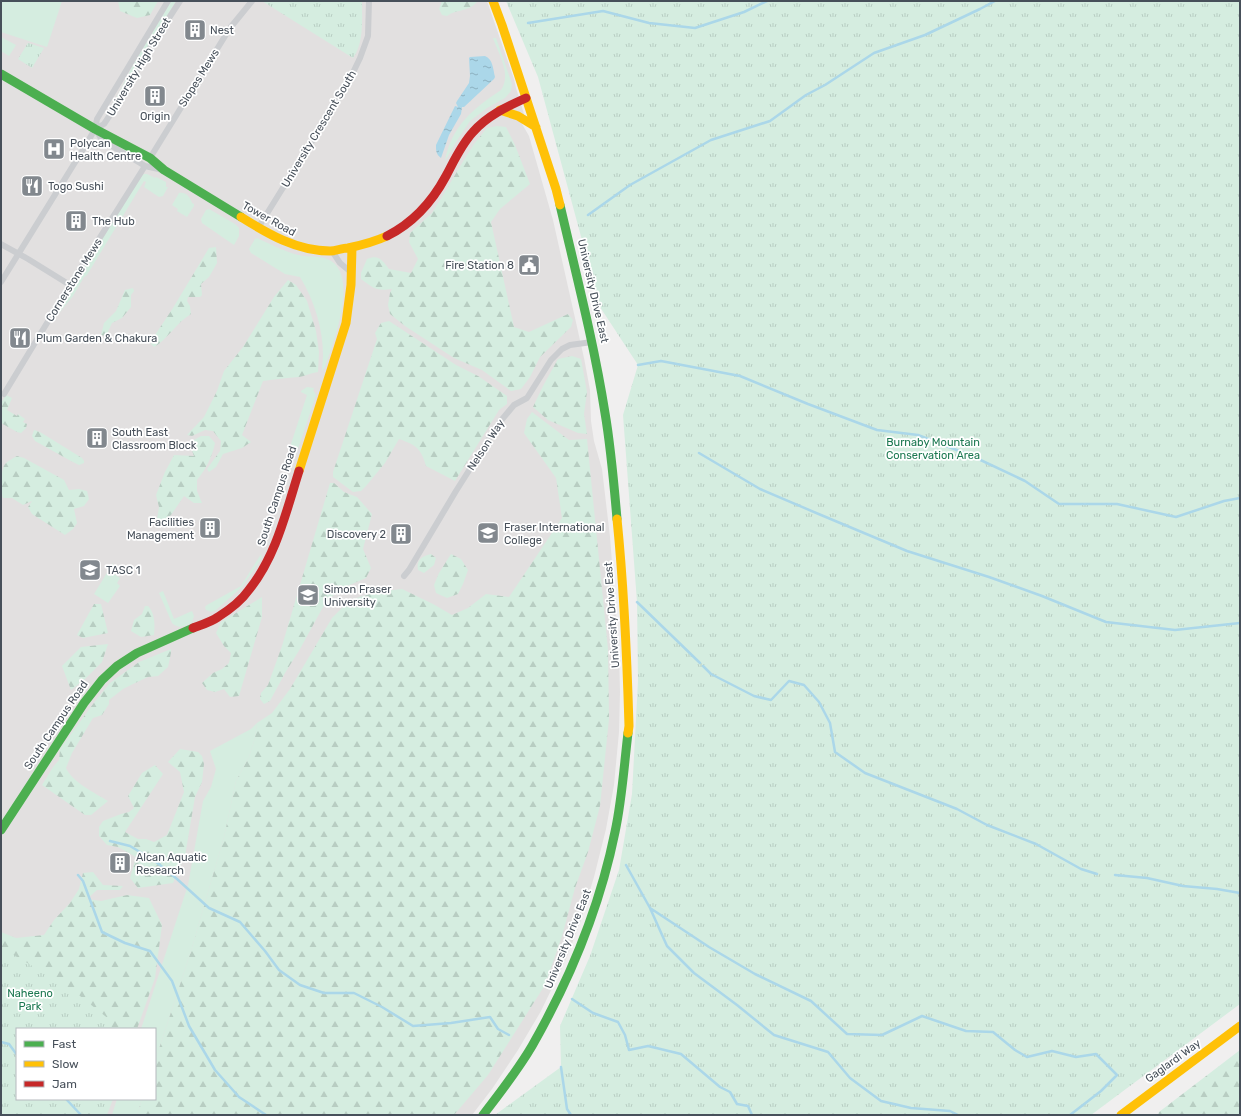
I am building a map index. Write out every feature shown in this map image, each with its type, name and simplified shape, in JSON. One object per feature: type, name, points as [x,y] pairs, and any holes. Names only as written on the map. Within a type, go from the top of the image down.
[{"type":"street","name":"University High Street","points":[[1,282],[95,129],[96,119],[168,1]]},
{"type":"street","name":"University High Street","points":[[95,129],[104,124],[122,97],[180,1]]},
{"type":"street","name":"Slopes Mews","points":[[150,158],[230,28],[252,1]]},
{"type":"street","name":"University Crescent South","points":[[258,228],[348,83],[355,69],[368,36],[369,1]]},
{"type":"street","name":"University Drive East","points":[[483,1115],[531,1047],[553,1007],[586,932],[603,882],[615,832],[629,726],[623,582],[605,413],[592,342],[561,208],[536,127],[493,1]]},
{"type":"street","name":"Tower Road","points":[[1,74],[24,86],[95,129],[150,158],[164,170],[258,228],[301,248],[332,251],[373,242],[392,234],[406,225],[424,208],[440,187],[466,140],[479,125],[488,117],[500,110],[526,98]]},
{"type":"street","points":[[500,110],[518,116],[536,127]]},
{"type":"street","name":"Tower Road","points":[[95,129],[102,140],[145,166],[164,170]]},
{"type":"street","name":"Cornerstone Mews","points":[[4,394],[145,166]]},
{"type":"street","points":[[1,244],[70,285]]},
{"type":"street","name":"South Campus Road","points":[[1,830],[84,703],[102,680],[117,666],[137,654],[217,618],[248,592],[258,578],[279,535],[346,323],[352,273],[352,247]]},
{"type":"street","points":[[332,251],[340,263],[352,273]]},
{"type":"street","name":"Nelson Way","points":[[404,576],[499,423],[514,405],[527,398],[551,360],[562,349],[570,345],[592,342]]},
{"type":"street","name":"Gaglardi Way","points":[[1121,1115],[1240,1026]]},
{"type":"shaded area","name":"Simon Fraser University","points":[[1,1],[487,1],[514,79],[524,114],[521,122],[529,136],[553,220],[584,358],[590,390],[591,421],[594,441],[602,469],[610,537],[619,652],[620,692],[619,732],[614,785],[606,829],[594,877],[580,923],[566,959],[541,1011],[518,1050],[492,1089],[472,1115],[1,1115]]},
{"type":"green space","points":[[1,1],[62,1],[47,47],[1,32]]},
{"type":"green space","points":[[118,1],[158,1],[150,15],[137,18],[120,11]]},
{"type":"green space","points":[[171,1],[176,1],[104,119],[133,65]]},
{"type":"green space","points":[[262,1],[362,1],[362,31],[357,52],[353,58]]},
{"type":"green space","points":[[442,1],[477,2],[466,9],[454,12],[447,16],[442,15],[439,9]]},
{"type":"green space","name":"Burnaby Mountain Conservation Area","points":[[506,1],[1240,1],[1240,1004],[1091,1115],[495,1115],[561,1067],[560,1026],[590,956],[619,870],[632,794],[638,681],[637,602],[623,415],[638,365],[600,307],[538,77]]},
{"type":"green space","points":[[1,37],[16,45],[9,56],[1,51]]},
{"type":"green space","points":[[493,38],[496,38],[512,84],[511,91],[505,98],[487,108],[470,121],[445,161],[452,138],[458,128],[473,111],[501,90],[504,84],[505,70]]},
{"type":"green space","points":[[28,43],[44,48],[32,68],[18,59]]},
{"type":"green space","points":[[497,126],[506,127],[515,145],[530,184],[500,209],[491,222],[514,327],[529,332],[568,314],[573,320],[571,327],[540,357],[530,377],[521,389],[511,391],[482,370],[454,358],[405,326],[390,314],[388,305],[392,289],[382,290],[375,288],[361,279],[361,273],[367,259],[375,257],[380,259],[389,269],[411,273],[418,259],[409,242],[410,233],[432,213],[474,144],[487,128]]},
{"type":"green space","points":[[144,174],[155,178],[156,177],[166,182],[166,187],[168,187],[163,196],[159,197],[144,187],[146,182],[144,181],[87,275],[84,277],[73,296],[56,317],[54,317],[140,177]]},
{"type":"green space","points":[[179,193],[184,193],[187,195],[194,204],[187,217],[177,211],[178,209],[172,205]]},
{"type":"green space","points":[[209,209],[235,224],[239,228],[239,236],[234,245],[202,223],[201,219],[206,210]]},
{"type":"green space","points":[[257,238],[291,253],[327,259],[337,266],[342,278],[342,309],[325,367],[322,371],[323,345],[317,314],[310,295],[300,277],[285,274],[251,253],[249,249]]},
{"type":"green space","points":[[216,247],[217,263],[209,277],[201,284],[202,295],[200,297],[188,297],[187,301],[190,306],[191,314],[154,347],[151,344],[153,338],[209,248]]},
{"type":"green space","points":[[288,280],[296,285],[307,301],[316,331],[319,352],[318,372],[299,377],[263,381],[242,435],[251,442],[242,448],[223,454],[216,467],[209,472],[207,469],[220,451],[221,441],[213,431],[205,430],[192,436],[187,435],[204,417],[217,391],[224,371],[243,347],[274,297]]},
{"type":"green space","points":[[133,288],[134,291],[131,295],[131,307],[122,318],[112,323],[106,336],[101,335],[104,323],[116,311],[125,290]]},
{"type":"green space","points":[[389,321],[456,365],[478,376],[507,396],[507,404],[499,410],[455,481],[426,466],[420,451],[414,445],[399,439],[385,463],[366,486],[361,491],[353,492],[333,477],[333,472],[377,339],[375,333],[381,323]]},
{"type":"green space","points":[[572,356],[581,359],[587,392],[584,414],[587,434],[578,433],[548,420],[533,407],[558,359]]},
{"type":"green space","points":[[307,387],[314,388],[313,390],[316,395],[292,464],[289,450],[307,395],[301,391]]},
{"type":"green space","points":[[6,395],[12,398],[7,410],[17,416],[18,414],[25,419],[23,422],[27,424],[26,428],[21,433],[1,423],[1,403]]},
{"type":"green space","points":[[532,412],[569,440],[587,439],[608,649],[609,719],[600,806],[588,852],[575,888],[562,936],[545,985],[488,1075],[454,1115],[137,1115],[142,1100],[156,1100],[156,1058],[191,951],[224,837],[236,781],[249,757],[255,738],[257,723],[272,713],[290,689],[332,618],[350,600],[377,592],[402,589],[452,615],[468,608],[486,594],[509,597],[562,518],[556,478],[524,433],[527,419]]},
{"type":"green space","points":[[34,430],[40,432],[82,458],[84,463],[79,465],[35,441],[32,436]]},
{"type":"green space","points":[[201,436],[209,436],[215,443],[208,463],[197,480],[197,491],[202,503],[194,503],[184,496],[171,515],[161,524],[158,523],[157,519],[159,507],[156,495],[165,472],[174,455],[194,456],[191,448],[194,440]]},
{"type":"green space","points":[[17,456],[24,458],[64,480],[69,490],[79,489],[87,491],[89,499],[84,506],[74,509],[77,523],[73,529],[65,535],[32,514],[28,507],[32,501],[23,505],[12,498],[3,498],[1,486],[4,466]]},
{"type":"green space","points":[[330,483],[334,483],[344,492],[357,497],[372,514],[363,549],[371,568],[366,578],[338,590],[323,607],[270,701],[264,704],[260,699],[261,693],[268,685],[282,646]]},
{"type":"green space","points":[[261,554],[262,558],[242,587],[216,610],[211,612],[206,610],[205,607],[207,605],[241,586]]},
{"type":"green space","points":[[431,554],[436,558],[434,565],[424,573],[418,570],[420,559]]},
{"type":"green space","points":[[451,554],[461,559],[468,570],[458,594],[447,598],[436,593],[434,585],[439,573]]},
{"type":"green space","points":[[113,563],[114,574],[120,578],[117,583],[120,586],[108,603],[94,594]]},
{"type":"green space","points":[[163,591],[174,619],[192,611],[194,616],[192,622],[182,627],[172,623],[159,593]]},
{"type":"green space","points":[[262,597],[262,617],[239,696],[230,697],[224,689],[215,692],[207,690],[202,683],[213,673],[222,669],[229,663],[231,653],[224,646],[216,633],[221,622]]},
{"type":"green space","points":[[94,604],[101,604],[108,633],[83,638],[77,635]]},
{"type":"green space","points":[[145,606],[148,606],[153,616],[154,635],[141,637],[131,631],[134,620],[142,614]]},
{"type":"green space","points":[[108,644],[102,662],[85,679],[71,690],[62,666],[81,647]]},
{"type":"green space","points":[[171,649],[168,667],[158,676],[148,677],[133,684],[123,689],[109,700],[109,704],[102,715],[93,718],[72,753],[66,768],[69,773],[84,787],[108,801],[91,815],[85,815],[42,785],[59,760],[60,749],[110,683],[139,662]]},
{"type":"green space","points":[[257,723],[255,738],[249,757],[236,781],[224,837],[191,951],[156,1058],[156,1028],[141,1028],[188,885],[203,801],[211,787],[216,769],[210,751],[251,729]]},
{"type":"green space","points":[[180,749],[198,752],[202,756],[204,764],[202,782],[195,797],[185,856],[173,883],[138,888],[130,878],[136,857],[118,847],[107,845],[99,836],[99,827],[103,821],[129,812],[134,808],[128,796],[142,773],[155,765],[163,774],[125,832],[138,839],[146,839],[154,842],[167,835],[184,792],[180,772],[168,762]]},
{"type":"green space","points":[[93,872],[103,885],[123,886],[120,890],[97,890],[87,899],[101,901],[127,895],[149,898],[162,925],[155,978],[137,1028],[16,1028],[16,1100],[113,1100],[107,1115],[1,1115],[1,932],[16,938],[44,935],[54,920],[70,903],[79,889],[83,873]]},
{"type":"green space","name":"Naheeno Park","points":[[1,947],[75,992],[110,1020],[111,1028],[16,1028],[16,1100],[108,1100],[106,1115],[1,1115]]},
{"type":"green space","points":[[1240,1050],[1240,1115],[1158,1115],[1159,1112]]},
{"type":"green space","points":[[117,1100],[142,1100],[137,1115],[112,1115]]},
{"type":"water","points":[[485,56],[490,59],[495,77],[464,107],[462,107],[461,114],[449,135],[441,158],[438,155],[436,145],[455,106],[458,107],[456,103],[457,101],[469,83],[469,58]]},
{"type":"waterway","points":[[528,23],[603,11],[649,23],[695,28],[744,12],[767,1]]},
{"type":"waterway","points":[[588,215],[630,185],[711,140],[770,121],[806,95],[825,85],[874,53],[925,35],[995,1]]},
{"type":"waterway","points":[[638,365],[661,361],[740,376],[877,430],[918,435],[972,456],[1025,481],[1059,504],[1117,504],[1176,517],[1224,501],[1240,498]]},
{"type":"waterway","points":[[699,453],[760,489],[907,551],[989,577],[1042,596],[1106,622],[1175,630],[1240,623]]},
{"type":"waterway","points":[[637,602],[700,663]]},
{"type":"waterway","points":[[703,666],[711,674],[754,696],[771,700],[789,681],[804,685],[819,702],[830,723],[835,752],[865,773],[957,809],[987,825],[1036,844],[1081,869],[1097,874]]},
{"type":"waterway","points":[[110,841],[130,846],[155,861],[209,908],[240,922],[279,970],[300,985],[324,993],[354,993],[382,1007],[413,1026],[451,1023],[490,1017],[498,1029],[509,1035]]},
{"type":"waterway","points":[[626,865],[650,908],[667,946],[694,973],[774,1035],[828,1052],[850,1078],[881,1101],[911,1108],[950,1111],[958,1115]]},
{"type":"waterway","points":[[78,875],[83,881],[102,932],[125,943],[150,951],[172,981],[189,1026],[215,1070],[239,1097],[266,1115]]},
{"type":"waterway","points":[[1115,875],[1147,878],[1183,886],[1240,893]]},
{"type":"waterway","points":[[650,908],[709,947],[755,974],[811,1001],[847,1034],[882,1035],[922,1016],[966,1031],[993,1032],[1015,1050],[1027,1057],[1052,1051],[1076,1057],[1096,1054],[1117,1075],[1101,1091],[1070,1115]]},
{"type":"waterway","points":[[572,999],[593,1013],[618,1022],[625,1035],[629,1050],[648,1046],[681,1054],[720,1087],[730,1092],[737,1104],[748,1106],[752,1115]]},
{"type":"waterway","points":[[1,1042],[9,1044],[16,1054]]},
{"type":"waterway","points":[[561,1067],[567,1109],[571,1115]]},
{"type":"waterway","points":[[67,1100],[81,1115]]},
{"type":"traffic: fast","points":[[1,74],[95,129],[150,158],[164,170],[241,217]]},
{"type":"traffic: fast","points":[[560,205],[601,387],[611,453],[617,519]]},
{"type":"traffic: fast","points":[[1,830],[84,703],[102,680],[117,666],[137,653],[193,628]]},
{"type":"traffic: fast","points":[[483,1115],[527,1055],[546,1021],[582,942],[609,860],[621,795],[628,733]]},
{"type":"traffic: slow","points":[[493,1],[560,205]]},
{"type":"traffic: slow","points":[[500,110],[518,116],[536,127]]},
{"type":"traffic: slow","points":[[241,217],[272,235],[294,245],[318,250],[332,251],[348,248],[387,236]]},
{"type":"traffic: slow","points":[[299,471],[346,323],[351,285],[352,247]]},
{"type":"traffic: slow","points":[[617,519],[625,622],[628,733]]},
{"type":"traffic: slow","points":[[1121,1115],[1240,1026]]},
{"type":"traffic: jam","points":[[387,236],[405,225],[421,211],[435,195],[458,153],[478,126],[497,112],[526,98]]},
{"type":"traffic: jam","points":[[193,628],[212,620],[238,602],[258,578],[279,534],[299,471]]},
{"type":"place","name":"Nest","points":[[195,30]]},
{"type":"place","name":"Origin","points":[[155,96]]},
{"type":"place","name":"Polycan Health Centre","points":[[54,149]]},
{"type":"place","name":"Togo Sushi","points":[[32,186]]},
{"type":"place","name":"The Hub","points":[[76,221]]},
{"type":"place","name":"Fire Station 8","points":[[529,265]]},
{"type":"place","name":"Plum Garden & Chakura","points":[[20,338]]},
{"type":"place","name":"South East Classroom Block","points":[[97,438]]},
{"type":"place","name":"Facilities Management","points":[[210,528]]},
{"type":"place","name":"Fraser International College","points":[[488,533]]},
{"type":"place","name":"Discovery 2","points":[[401,534]]},
{"type":"place","name":"TASC 1","points":[[90,570]]},
{"type":"place","name":"Simon Fraser University","points":[[308,595]]},
{"type":"place","name":"Alcan Aquatic Research","points":[[120,863]]}]
